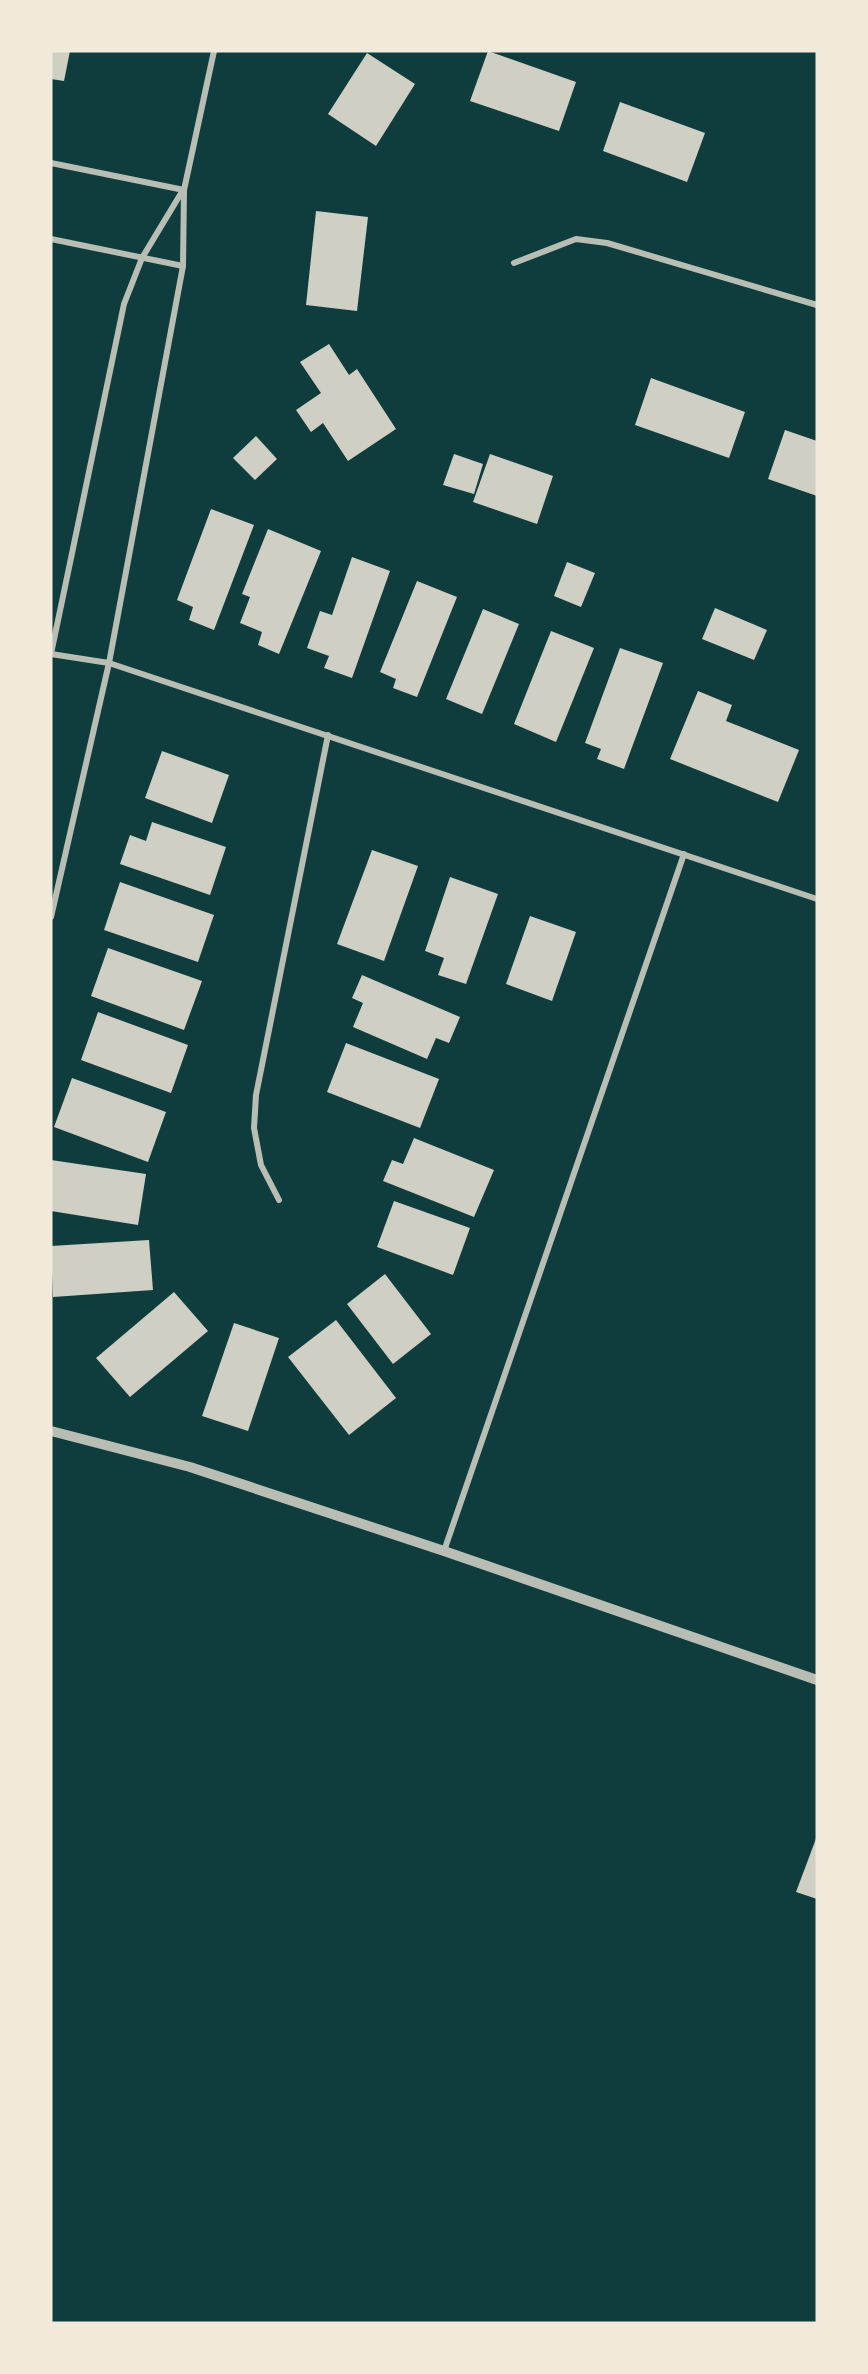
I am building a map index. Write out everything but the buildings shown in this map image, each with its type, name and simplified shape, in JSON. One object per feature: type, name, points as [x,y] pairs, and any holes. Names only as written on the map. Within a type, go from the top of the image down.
[{"type":"street","points":[[51,917],[109,663],[183,266],[184,190],[214,51]]},
{"type":"street","points":[[51,163],[184,190]]},
{"type":"street","points":[[184,190],[142,258],[124,304],[51,654],[109,663],[817,899]]},
{"type":"street","points":[[51,239],[183,266]]},
{"type":"street","points":[[514,263],[576,239],[608,243],[817,305]]},
{"type":"street","points":[[279,1200],[261,1165],[254,1128],[256,1095],[328,735]]},
{"type":"street","points":[[444,1551],[684,854]]},
{"type":"street","points":[[51,1431],[190,1467],[444,1551],[817,1680]]}]
